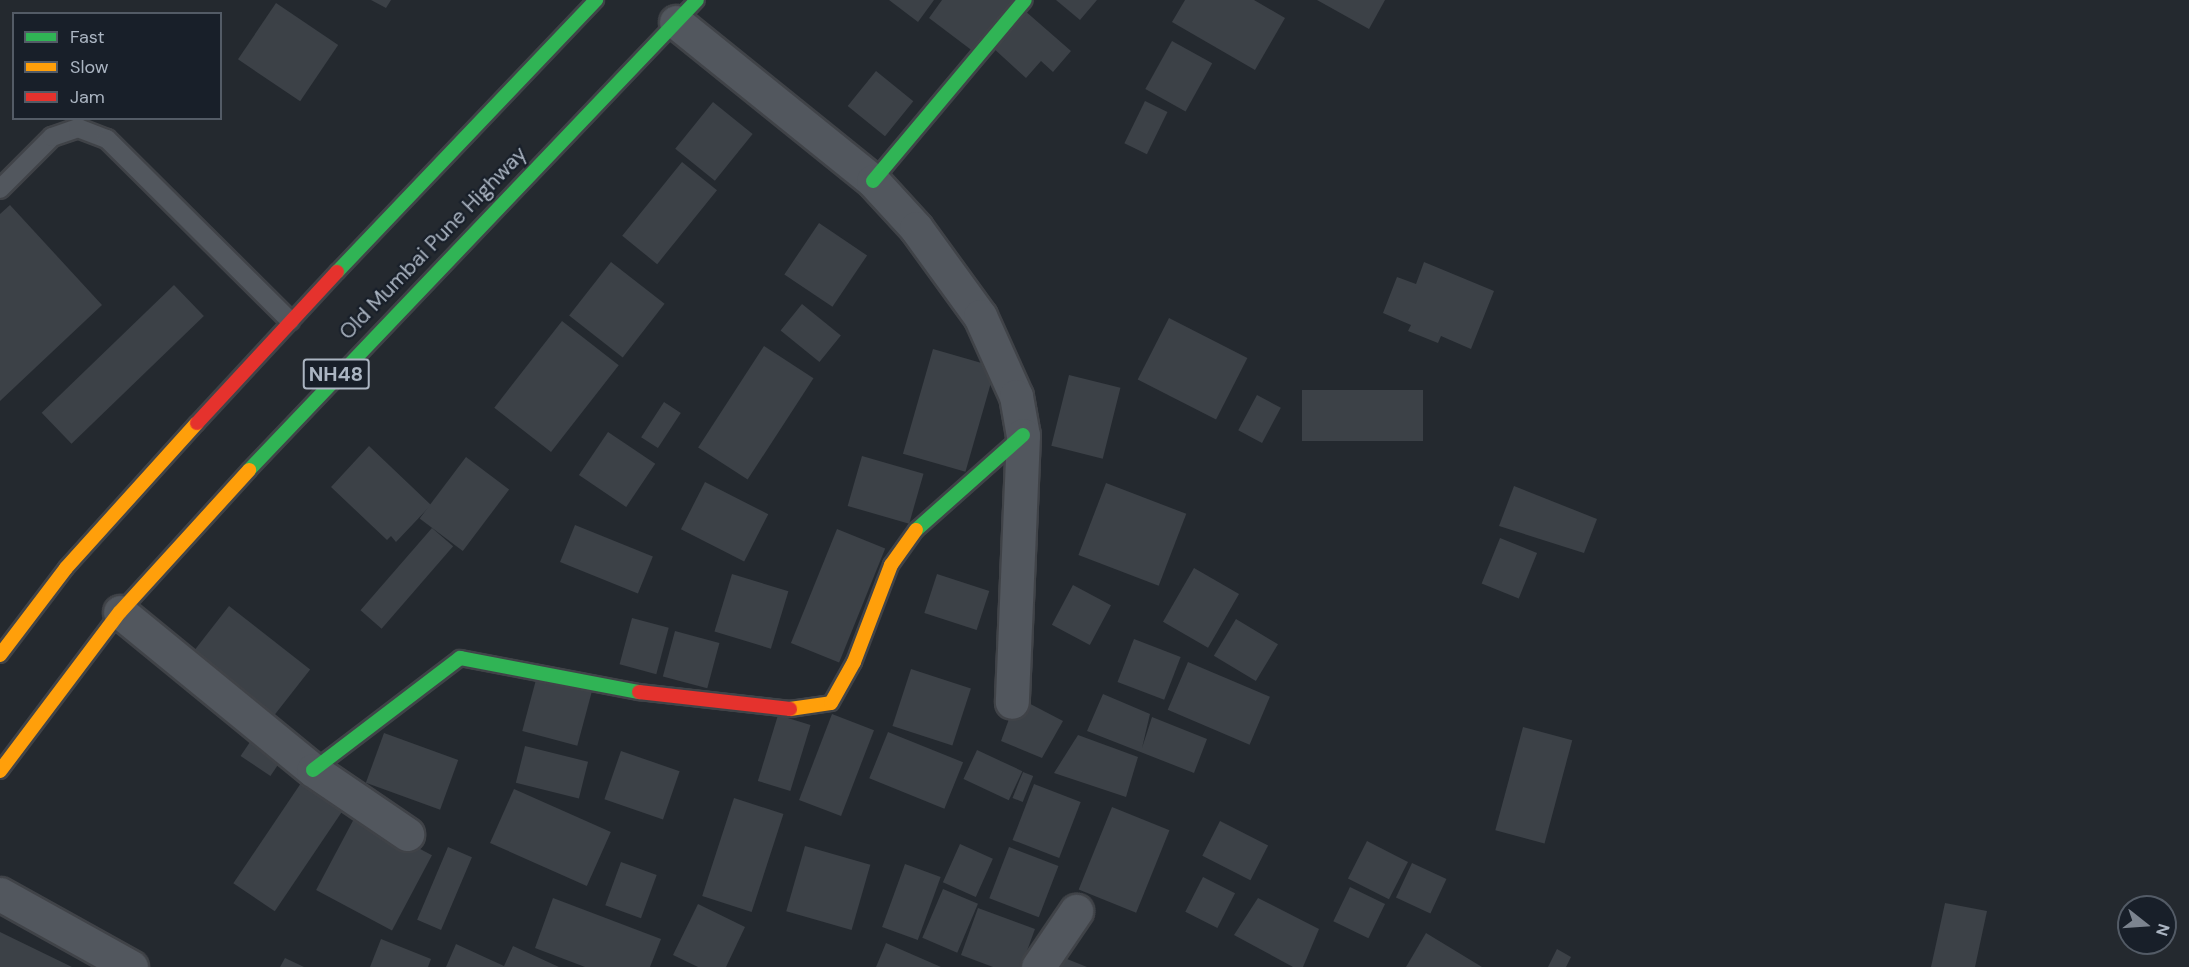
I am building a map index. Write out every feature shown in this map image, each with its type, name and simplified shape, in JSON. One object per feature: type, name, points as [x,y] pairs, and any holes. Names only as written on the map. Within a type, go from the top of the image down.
[{"type":"main road","points":[[0,655],[66,568],[290,321],[597,0]]},
{"type":"main road","points":[[873,181],[1025,0]]},
{"type":"main road","name":"Old Mumbai Pune Highway","points":[[0,771],[120,612],[340,369],[686,11]]},
{"type":"main road","points":[[313,770],[460,658],[647,694],[817,709],[831,703],[854,662],[891,565],[911,535],[1023,435]]},
{"type":"street","points":[[686,11],[873,181],[916,228],[980,316],[1016,396],[1023,435],[1012,702]]},
{"type":"street","points":[[120,612],[313,770],[407,834]]},
{"type":"street","points":[[0,894],[131,967]]},
{"type":"street","points":[[1038,967],[1076,911]]},
{"type":"lane","points":[[0,189],[52,137],[78,128],[107,139],[290,321]]},
{"type":"building","points":[[371,0],[391,0],[386,8]]},
{"type":"building","points":[[889,0],[934,0],[918,22]]},
{"type":"building","points":[[942,0],[1013,0],[974,52],[929,18]]},
{"type":"building","points":[[1056,0],[1097,0],[1080,20]]},
{"type":"building","points":[[1185,0],[1254,0],[1285,18],[1255,70],[1172,22]]},
{"type":"building","points":[[1317,0],[1385,0],[1369,29]]},
{"type":"building","points":[[276,3],[338,45],[300,101],[238,59]]},
{"type":"building","points":[[1024,10],[1071,51],[1053,72],[1041,61],[1026,78],[992,47]]},
{"type":"building","points":[[1172,41],[1212,63],[1186,111],[1145,89]]},
{"type":"building","points":[[876,71],[913,101],[885,136],[848,106]]},
{"type":"building","points":[[1145,101],[1167,112],[1147,154],[1124,143]]},
{"type":"building","points":[[713,102],[753,134],[715,181],[675,149]]},
{"type":"building","points":[[682,162],[717,190],[657,264],[622,236]]},
{"type":"building","points":[[10,205],[102,305],[0,401],[0,214]]},
{"type":"building","points":[[819,223],[867,255],[832,307],[784,274]]},
{"type":"building","points":[[611,262],[665,304],[623,357],[569,316]]},
{"type":"building","points":[[1424,262],[1494,291],[1471,349],[1441,336],[1438,343],[1408,331],[1411,325],[1383,313],[1397,277],[1416,284]]},
{"type":"building","points":[[174,285],[204,316],[72,444],[42,413]]},
{"type":"building","points":[[802,304],[841,335],[819,362],[781,330]]},
{"type":"building","points":[[1169,318],[1247,358],[1216,419],[1138,379]]},
{"type":"building","points":[[562,321],[619,365],[551,452],[494,408]]},
{"type":"building","points":[[764,346],[813,378],[748,480],[698,447]]},
{"type":"building","points":[[933,349],[995,367],[965,472],[903,454]]},
{"type":"building","points":[[1069,375],[1120,388],[1103,459],[1051,446]]},
{"type":"building","points":[[1302,390],[1423,390],[1423,441],[1302,441]]},
{"type":"building","points":[[1257,395],[1281,408],[1262,443],[1238,430]]},
{"type":"building","points":[[664,402],[681,413],[658,448],[641,437]]},
{"type":"building","points":[[608,432],[655,464],[626,507],[579,475]]},
{"type":"building","points":[[369,446],[431,505],[396,542],[391,536],[387,540],[331,487]]},
{"type":"building","points":[[862,456],[924,474],[909,524],[848,506]]},
{"type":"building","points":[[466,457],[509,489],[463,551],[420,518]]},
{"type":"building","points":[[705,482],[768,514],[744,561],[681,529]]},
{"type":"building","points":[[1106,483],[1186,514],[1159,586],[1078,555]]},
{"type":"building","points":[[1514,486],[1597,519],[1584,553],[1499,526]]},
{"type":"building","points":[[575,525],[653,556],[638,594],[560,562]]},
{"type":"building","points":[[432,528],[453,546],[382,629],[360,610]]},
{"type":"building","points":[[837,529],[885,548],[839,663],[791,643]]},
{"type":"building","points":[[1500,538],[1537,553],[1519,598],[1482,583]]},
{"type":"building","points":[[1194,568],[1239,594],[1208,648],[1163,622]]},
{"type":"building","points":[[732,574],[788,591],[771,649],[714,631]]},
{"type":"building","points":[[937,574],[989,591],[977,630],[924,613]]},
{"type":"building","points":[[1073,585],[1111,605],[1090,645],[1052,625]]},
{"type":"building","points":[[229,606],[310,669],[271,720],[190,656]]},
{"type":"building","points":[[632,618],[669,628],[656,674],[620,664]]},
{"type":"building","points":[[1236,619],[1278,644],[1256,681],[1214,656]]},
{"type":"building","points":[[675,631],[719,643],[707,688],[663,676]]},
{"type":"building","points":[[1134,639],[1181,657],[1164,700],[1118,682]]},
{"type":"building","points":[[1188,662],[1270,697],[1250,745],[1168,710]]},
{"type":"building","points":[[911,669],[971,688],[952,746],[892,726]]},
{"type":"building","points":[[537,676],[592,691],[577,746],[522,731]]},
{"type":"building","points":[[1103,694],[1150,714],[1142,748],[1152,717],[1207,739],[1194,773],[1087,731]]},
{"type":"building","points":[[1017,697],[1063,721],[1042,758],[1001,741]]},
{"type":"building","points":[[832,714],[874,730],[841,816],[799,800]]},
{"type":"building","points":[[778,715],[811,725],[790,791],[758,781]]},
{"type":"building","points":[[1523,727],[1572,740],[1545,844],[1495,830]]},
{"type":"building","points":[[888,732],[963,762],[944,809],[869,778]]},
{"type":"building","points":[[384,733],[458,760],[440,810],[366,783]]},
{"type":"building","points":[[1078,735],[1138,757],[1126,797],[1054,773]]},
{"type":"building","points":[[254,736],[284,756],[270,776],[241,756]]},
{"type":"building","points":[[525,746],[588,762],[579,799],[516,783]]},
{"type":"building","points":[[977,750],[1022,771],[1009,800],[963,779]]},
{"type":"building","points":[[621,751],[680,771],[663,819],[604,799]]},
{"type":"building","points":[[1023,772],[1033,776],[1023,802],[1013,798]]},
{"type":"building","points":[[301,783],[342,811],[275,911],[233,883]]},
{"type":"building","points":[[1034,784],[1081,802],[1059,858],[1012,840]]},
{"type":"building","points":[[514,789],[611,832],[587,886],[490,843]]},
{"type":"building","points":[[734,798],[783,814],[752,912],[702,896]]},
{"type":"building","points":[[1112,807],[1169,830],[1136,913],[1079,890]]},
{"type":"building","points":[[356,815],[432,855],[392,930],[316,890]]},
{"type":"building","points":[[1220,821],[1268,846],[1250,880],[1202,856]]},
{"type":"building","points":[[1367,841],[1408,862],[1389,899],[1348,878]]},
{"type":"building","points":[[960,844],[993,859],[976,897],[943,882]]},
{"type":"building","points":[[805,846],[870,865],[852,930],[786,911]]},
{"type":"building","points":[[448,847],[472,857],[441,930],[417,920]]},
{"type":"building","points":[[1009,847],[1058,866],[1039,917],[989,898]]},
{"type":"building","points":[[621,862],[657,875],[641,918],[605,905]]},
{"type":"building","points":[[1412,863],[1446,879],[1430,913],[1396,897]]},
{"type":"building","points":[[905,864],[941,877],[918,940],[882,927]]},
{"type":"building","points":[[1203,877],[1235,893],[1217,928],[1185,912]]},
{"type":"building","points":[[1350,887],[1385,904],[1368,938],[1333,921]]},
{"type":"building","points":[[943,889],[978,904],[957,953],[922,938]]},
{"type":"building","points":[[553,898],[661,939],[650,967],[585,967],[535,948]]},
{"type":"building","points":[[1258,898],[1319,929],[1303,967],[1293,967],[1234,935]]},
{"type":"building","points":[[1945,903],[1987,911],[1975,967],[1931,967]]},
{"type":"building","points":[[698,904],[745,927],[726,967],[698,967],[673,955]]},
{"type":"building","points":[[978,908],[1035,929],[1021,967],[993,967],[961,955]]},
{"type":"building","points":[[0,932],[72,967],[0,967]]},
{"type":"building","points":[[1426,933],[1482,967],[1406,967]]},
{"type":"building","points":[[381,939],[431,959],[428,967],[370,967]]},
{"type":"building","points":[[886,943],[941,967],[876,967]]},
{"type":"building","points":[[456,944],[504,966],[513,946],[559,967],[446,967]]},
{"type":"building","points":[[1557,949],[1571,957],[1566,967],[1548,967]]},
{"type":"building","points":[[1052,953],[1087,967],[1047,967]]},
{"type":"building","points":[[285,958],[304,967],[280,967]]},
{"type":"traffic: fast","points":[[337,272],[596,0]]},
{"type":"traffic: fast","points":[[249,470],[697,0]]},
{"type":"traffic: fast","points":[[873,181],[1025,0]]},
{"type":"traffic: fast","points":[[916,530],[1023,435]]},
{"type":"traffic: fast","points":[[313,770],[460,658],[639,692]]},
{"type":"traffic: slow","points":[[0,655],[66,568],[197,423]]},
{"type":"traffic: slow","points":[[0,771],[120,612],[249,470]]},
{"type":"traffic: slow","points":[[790,709],[831,703],[854,662],[891,565],[916,530]]},
{"type":"traffic: jam","points":[[197,423],[337,272]]},
{"type":"traffic: jam","points":[[639,692],[790,709]]}]
